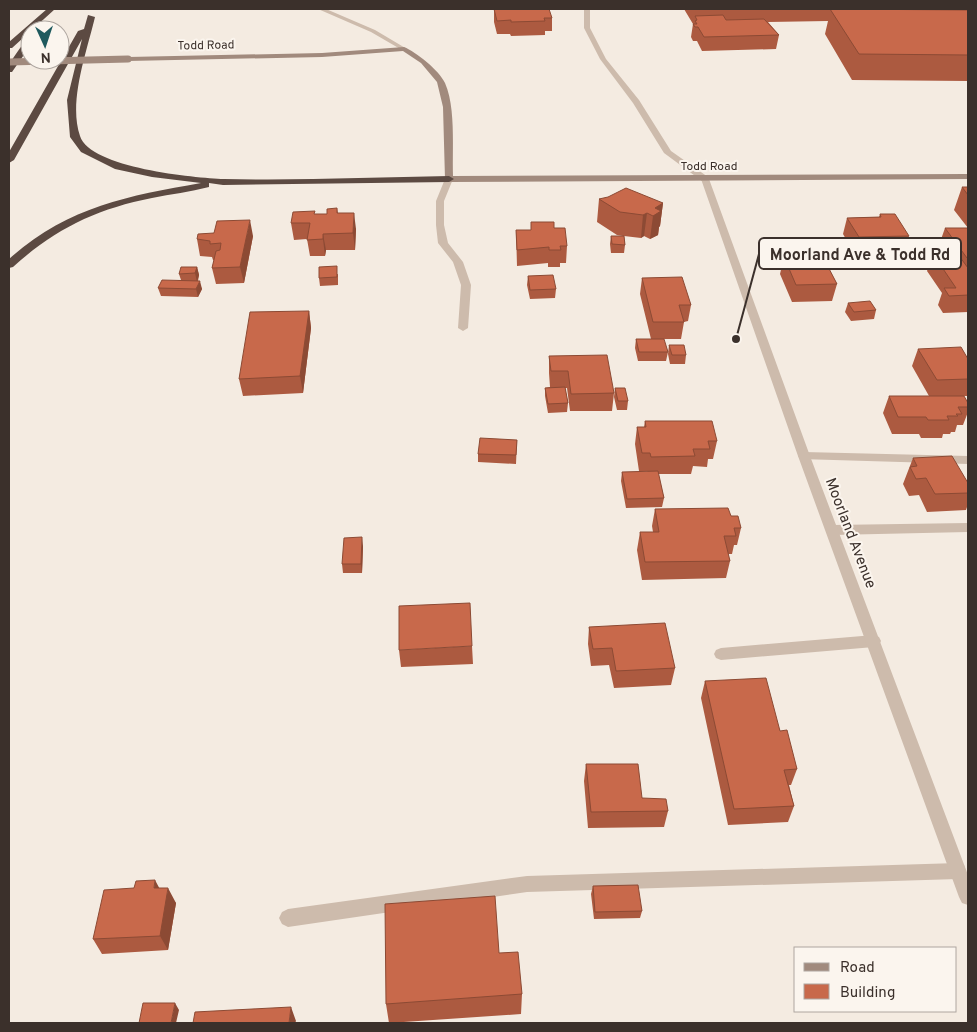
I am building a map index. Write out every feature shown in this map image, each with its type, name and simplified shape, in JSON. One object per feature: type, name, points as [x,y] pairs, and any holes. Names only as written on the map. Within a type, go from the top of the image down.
[{"type":"highway","points":[[44,20],[51,9]]},
{"type":"highway","points":[[9,46],[51,9]]},
{"type":"highway","points":[[9,160],[93,13]]},
{"type":"highway","points":[[93,13],[71,100],[75,137],[84,150],[119,166],[152,174],[222,182],[449,179]]},
{"type":"highway","points":[[9,70],[20,54]]},
{"type":"highway","points":[[9,265],[22,251],[49,230],[102,208],[153,194],[222,182]]},
{"type":"main road","name":"Todd Road","points":[[9,62],[322,56],[404,49]]},
{"type":"main road","points":[[404,49],[423,62],[441,82],[447,107],[449,179]]},
{"type":"main road","name":"Todd Road","points":[[449,179],[968,177]]},
{"type":"street","points":[[321,9],[373,31],[404,49]]},
{"type":"street","points":[[587,9],[587,28],[603,59],[636,102],[668,153],[706,179]]},
{"type":"street","points":[[449,179],[440,201],[440,225],[443,243],[458,262],[466,284],[463,328]]},
{"type":"street","name":"Moorland Avenue","points":[[706,179],[804,456],[968,897]]},
{"type":"street","points":[[804,456],[968,460]]},
{"type":"street","points":[[833,530],[968,527]]},
{"type":"street","points":[[721,654],[874,641]]},
{"type":"street","points":[[288,918],[527,884],[958,871]]},
{"type":"building","points":[[494,9],[549,9],[552,18],[544,18],[545,21],[497,21]]},
{"type":"building","points":[[830,9],[968,10],[968,55],[859,54]]},
{"type":"building","points":[[723,15],[726,20],[764,19],[779,35],[704,37],[698,27],[695,27],[693,24],[697,24],[695,16]]},
{"type":"building","points":[[962,187],[968,187],[968,195]]},
{"type":"building","points":[[626,188],[663,203],[655,208],[661,211],[653,216],[647,213],[643,215],[620,212],[599,199],[608,197]]},
{"type":"building","points":[[337,208],[337,213],[354,213],[353,233],[323,234],[323,239],[307,240],[310,223],[291,223],[293,212],[315,211],[314,214],[327,214],[327,209]]},
{"type":"building","points":[[880,214],[895,214],[909,236],[859,237],[847,218],[881,217]]},
{"type":"building","points":[[250,220],[240,267],[212,268],[216,251],[220,250],[221,243],[210,244],[210,241],[197,239],[198,234],[214,233],[217,221]]},
{"type":"building","points":[[531,222],[554,222],[554,228],[565,228],[567,246],[560,246],[561,250],[549,250],[549,247],[517,250],[516,230],[531,230]]},
{"type":"building","points":[[945,228],[968,228],[968,258],[967,258]]},
{"type":"building","points":[[611,236],[624,236],[625,245],[612,244]]},
{"type":"building","points":[[957,253],[968,268],[968,295],[949,296],[944,288],[956,288],[933,254]]},
{"type":"building","points":[[784,257],[824,259],[837,284],[796,285]]},
{"type":"building","points":[[337,266],[337,277],[319,278],[319,267]]},
{"type":"building","points":[[181,267],[197,267],[195,273],[179,274]]},
{"type":"building","points":[[553,275],[556,289],[530,290],[528,276]]},
{"type":"building","points":[[682,277],[691,305],[679,305],[684,322],[653,322],[642,278]]},
{"type":"building","points":[[162,280],[200,281],[196,289],[158,288]]},
{"type":"building","points":[[870,301],[876,310],[854,312],[848,303]]},
{"type":"building","points":[[309,311],[300,376],[239,379],[250,312]]},
{"type":"building","points":[[636,339],[664,339],[668,352],[639,352]]},
{"type":"building","points":[[669,345],[684,345],[686,355],[672,355]]},
{"type":"building","points":[[961,347],[968,359],[968,379],[937,380],[918,349]]},
{"type":"building","points":[[607,355],[614,393],[571,394],[568,371],[551,371],[549,356]]},
{"type":"building","points":[[565,387],[568,403],[548,404],[545,388]]},
{"type":"building","points":[[615,388],[625,388],[628,401],[618,401]]},
{"type":"building","points":[[889,396],[964,396],[968,407],[958,407],[962,414],[947,416],[949,420],[928,420],[926,417],[898,417]]},
{"type":"building","points":[[645,421],[712,421],[717,441],[708,441],[710,449],[693,449],[695,456],[651,457],[650,453],[642,453],[637,427],[646,427]]},
{"type":"building","points":[[480,438],[517,440],[516,455],[478,454]]},
{"type":"building","points":[[952,456],[968,483],[968,493],[935,494],[926,478],[916,479],[910,467],[917,466],[913,458]]},
{"type":"building","points":[[658,471],[664,498],[627,499],[622,472]]},
{"type":"building","points":[[728,508],[731,516],[738,516],[741,528],[734,528],[736,536],[724,536],[730,561],[645,562],[640,532],[659,532],[655,509]]},
{"type":"building","points":[[362,537],[361,564],[342,564],[344,538]]},
{"type":"building","points":[[470,603],[472,646],[399,650],[399,606]]},
{"type":"building","points":[[665,623],[675,668],[616,671],[612,648],[593,649],[589,627]]},
{"type":"building","points":[[766,678],[780,731],[787,730],[797,769],[784,770],[794,806],[734,809],[705,681]]},
{"type":"building","points":[[586,764],[638,764],[642,798],[666,799],[668,811],[591,812]]},
{"type":"building","points":[[155,880],[154,888],[168,888],[160,936],[93,939],[104,890],[134,888],[136,881]]},
{"type":"building","points":[[638,885],[642,911],[595,912],[593,886]]},
{"type":"building","points":[[495,896],[499,953],[518,952],[522,994],[386,1004],[385,904]]},
{"type":"building","points":[[143,1003],[175,1003],[171,1023],[139,1023]]},
{"type":"building","points":[[291,1007],[289,1023],[193,1023],[195,1012]]},
{"type":"place","name":"Moorland Ave & Todd Rd","points":[[736,339]]}]
